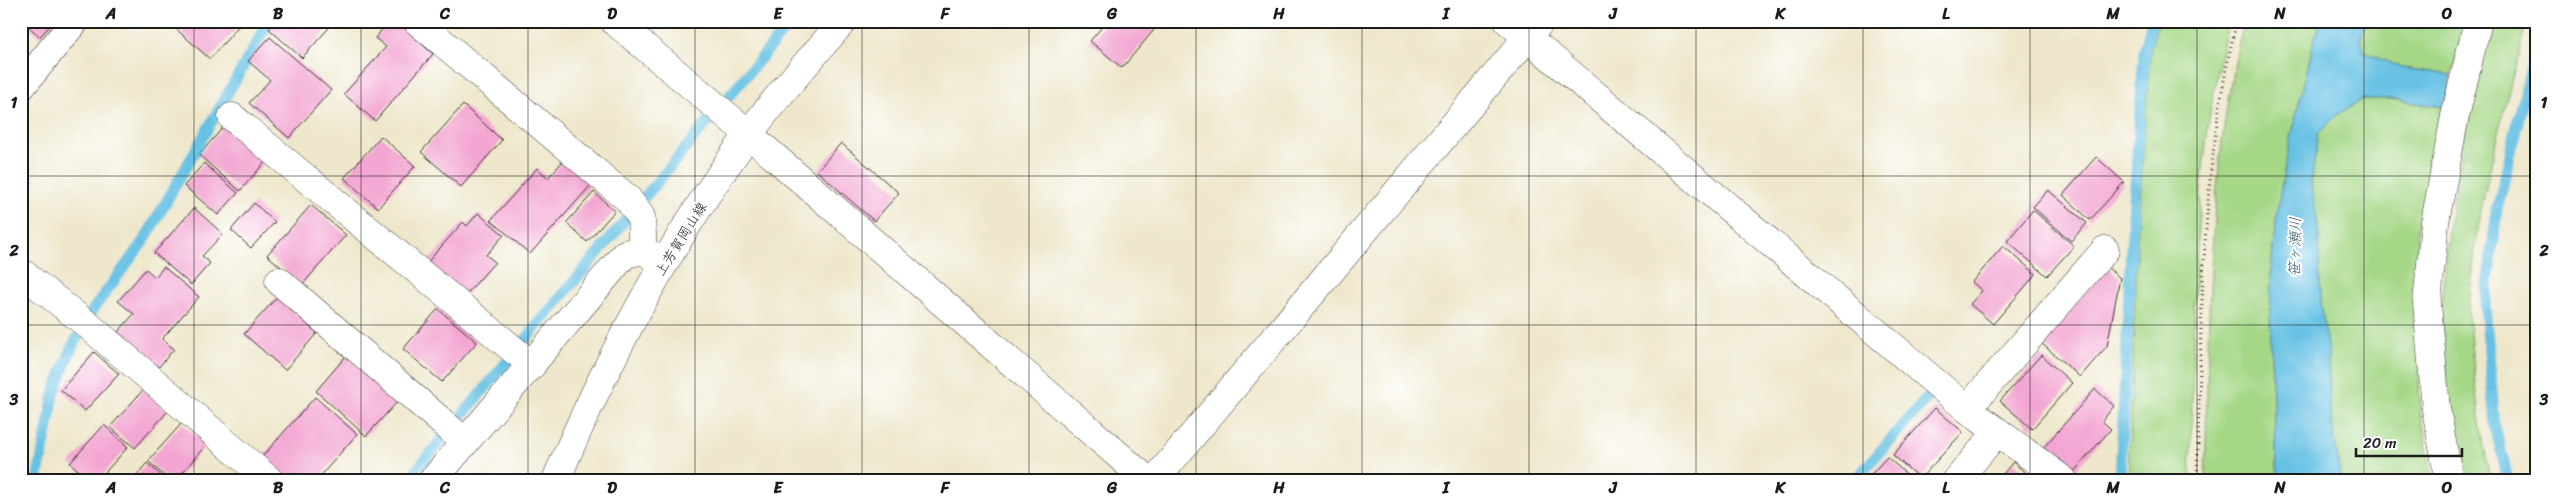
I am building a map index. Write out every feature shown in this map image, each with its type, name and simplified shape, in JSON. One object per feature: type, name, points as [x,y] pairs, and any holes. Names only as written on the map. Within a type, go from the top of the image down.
[{"type":"street","points":[[21,87],[75,21]]},
{"type":"street","points":[[417,21],[634,208],[654,256],[625,254],[520,355],[454,432],[433,480]]},
{"type":"street","points":[[614,21],[1146,477],[1522,27],[1967,409],[2063,480]]},
{"type":"street","name":"上芳賀岡山線","points":[[556,480],[654,256],[748,134],[843,21]]},
{"type":"street","points":[[2449,480],[2436,409],[2427,303],[2435,222],[2454,116],[2478,21]]},
{"type":"street","points":[[232,118],[520,355]]},
{"type":"street","points":[[1967,409],[2105,250]]},
{"type":"street","points":[[21,272],[84,322],[269,480]]},
{"type":"street","points":[[279,281],[454,432]]},
{"type":"street","points":[[1957,480],[1997,432]]},
{"type":"path","points":[[2197,480],[2205,222],[2224,73],[2237,21]]},
{"type":"green space","points":[[2158,21],[2229,21],[2216,77],[2201,191],[2194,307],[2190,480],[2128,480],[2137,243],[2150,53]]},
{"type":"green space","points":[[2244,21],[2319,21],[2287,155],[2274,237],[2270,328],[2278,480],[2205,480],[2209,307],[2216,192],[2232,78]]},
{"type":"green space","points":[[2365,21],[2465,21],[2452,75],[2402,68],[2363,52],[2361,37]]},
{"type":"green space","points":[[2490,21],[2527,21],[2499,129],[2478,223],[2468,315],[2478,411],[2490,480],[2459,480],[2448,410],[2441,304],[2450,223],[2466,119]]},
{"type":"green space","points":[[2363,99],[2390,99],[2443,107],[2418,223],[2416,303],[2420,410],[2433,480],[2341,480],[2330,413],[2328,354],[2320,295],[2311,184],[2318,134],[2338,114]]},
{"type":"water","name":"笹ヶ瀬川","points":[[2319,21],[2365,21],[2361,37],[2364,52],[2402,68],[2452,75],[2443,107],[2390,99],[2363,99],[2338,114],[2318,134],[2311,184],[2319,232],[2320,295],[2328,354],[2330,413],[2341,480],[2278,480],[2270,328],[2274,237],[2287,155]]},
{"type":"building","points":[[23,21],[54,21],[40,37]]},
{"type":"building","points":[[167,21],[243,21],[210,59]]},
{"type":"building","points":[[276,21],[335,21],[302,58],[269,29]]},
{"type":"building","points":[[389,21],[396,21],[433,54],[375,121],[344,94],[386,47],[375,38]]},
{"type":"building","points":[[1107,21],[1145,21],[1154,30],[1122,68],[1090,41]]},
{"type":"building","points":[[270,37],[331,90],[289,138],[249,103],[270,80],[248,61]]},
{"type":"building","points":[[463,105],[502,140],[461,187],[421,152]]},
{"type":"building","points":[[225,125],[266,161],[240,191],[199,155]]},
{"type":"building","points":[[381,136],[415,166],[378,208],[344,178]]},
{"type":"building","points":[[841,143],[899,193],[874,221],[817,171]]},
{"type":"building","points":[[2096,157],[2124,182],[2090,220],[2063,195]]},
{"type":"building","points":[[563,161],[591,185],[530,254],[491,220],[537,168],[548,178]]},
{"type":"building","points":[[204,163],[238,193],[218,215],[184,186]]},
{"type":"building","points":[[2048,190],[2087,223],[2071,241],[2033,207]]},
{"type":"building","points":[[594,192],[615,211],[587,242],[566,223]]},
{"type":"building","points":[[254,203],[275,222],[251,248],[231,230]]},
{"type":"building","points":[[311,205],[346,235],[302,285],[267,255]]},
{"type":"building","points":[[194,208],[223,234],[202,256],[210,263],[191,285],[154,253]]},
{"type":"building","points":[[2033,210],[2074,246],[2047,276],[2007,241]]},
{"type":"building","points":[[478,213],[504,235],[486,255],[495,262],[463,298],[425,265],[463,222],[467,226]]},
{"type":"building","points":[[2003,246],[2036,274],[1993,324],[1970,304],[1982,291],[1972,282]]},
{"type":"building","points":[[164,267],[199,297],[162,339],[174,349],[158,368],[118,332],[134,314],[118,301],[146,269],[155,277]]},
{"type":"building","points":[[2107,267],[2120,278],[2107,346],[2080,377],[2040,342]]},
{"type":"building","points":[[277,297],[317,333],[285,370],[244,334]]},
{"type":"building","points":[[438,309],[477,342],[442,382],[403,349]]},
{"type":"building","points":[[94,352],[119,374],[85,411],[61,390]]},
{"type":"building","points":[[2041,355],[2072,383],[2032,429],[2000,401]]},
{"type":"building","points":[[346,356],[398,401],[366,436],[316,391]]},
{"type":"building","points":[[144,389],[168,411],[135,448],[110,427]]},
{"type":"building","points":[[2095,389],[2114,406],[2102,421],[2111,429],[2072,474],[2043,448]]},
{"type":"building","points":[[315,397],[357,434],[317,480],[286,480],[261,458]]},
{"type":"building","points":[[1935,408],[1963,432],[1920,479],[1893,455]]},
{"type":"building","points":[[182,423],[206,445],[176,480],[169,480],[148,461]]},
{"type":"building","points":[[104,425],[128,447],[98,480],[89,480],[70,463]]},
{"type":"building","points":[[1887,457],[1913,480],[1866,480]]},
{"type":"building","points":[[2013,462],[2034,480],[1998,480]]},
{"type":"building","points":[[147,463],[166,480],[132,480]]},
{"type":"waterway","points":[[37,480],[55,390],[72,347],[94,308],[145,239],[269,21]]},
{"type":"waterway","points":[[408,480],[792,21]]},
{"type":"waterway","points":[[2120,480],[2131,247],[2144,52],[2152,21]]},
{"type":"waterway","points":[[2508,480],[2495,426],[2485,305],[2497,210],[2537,41]]},
{"type":"waterway","points":[[1855,480],[1929,396]]}]
